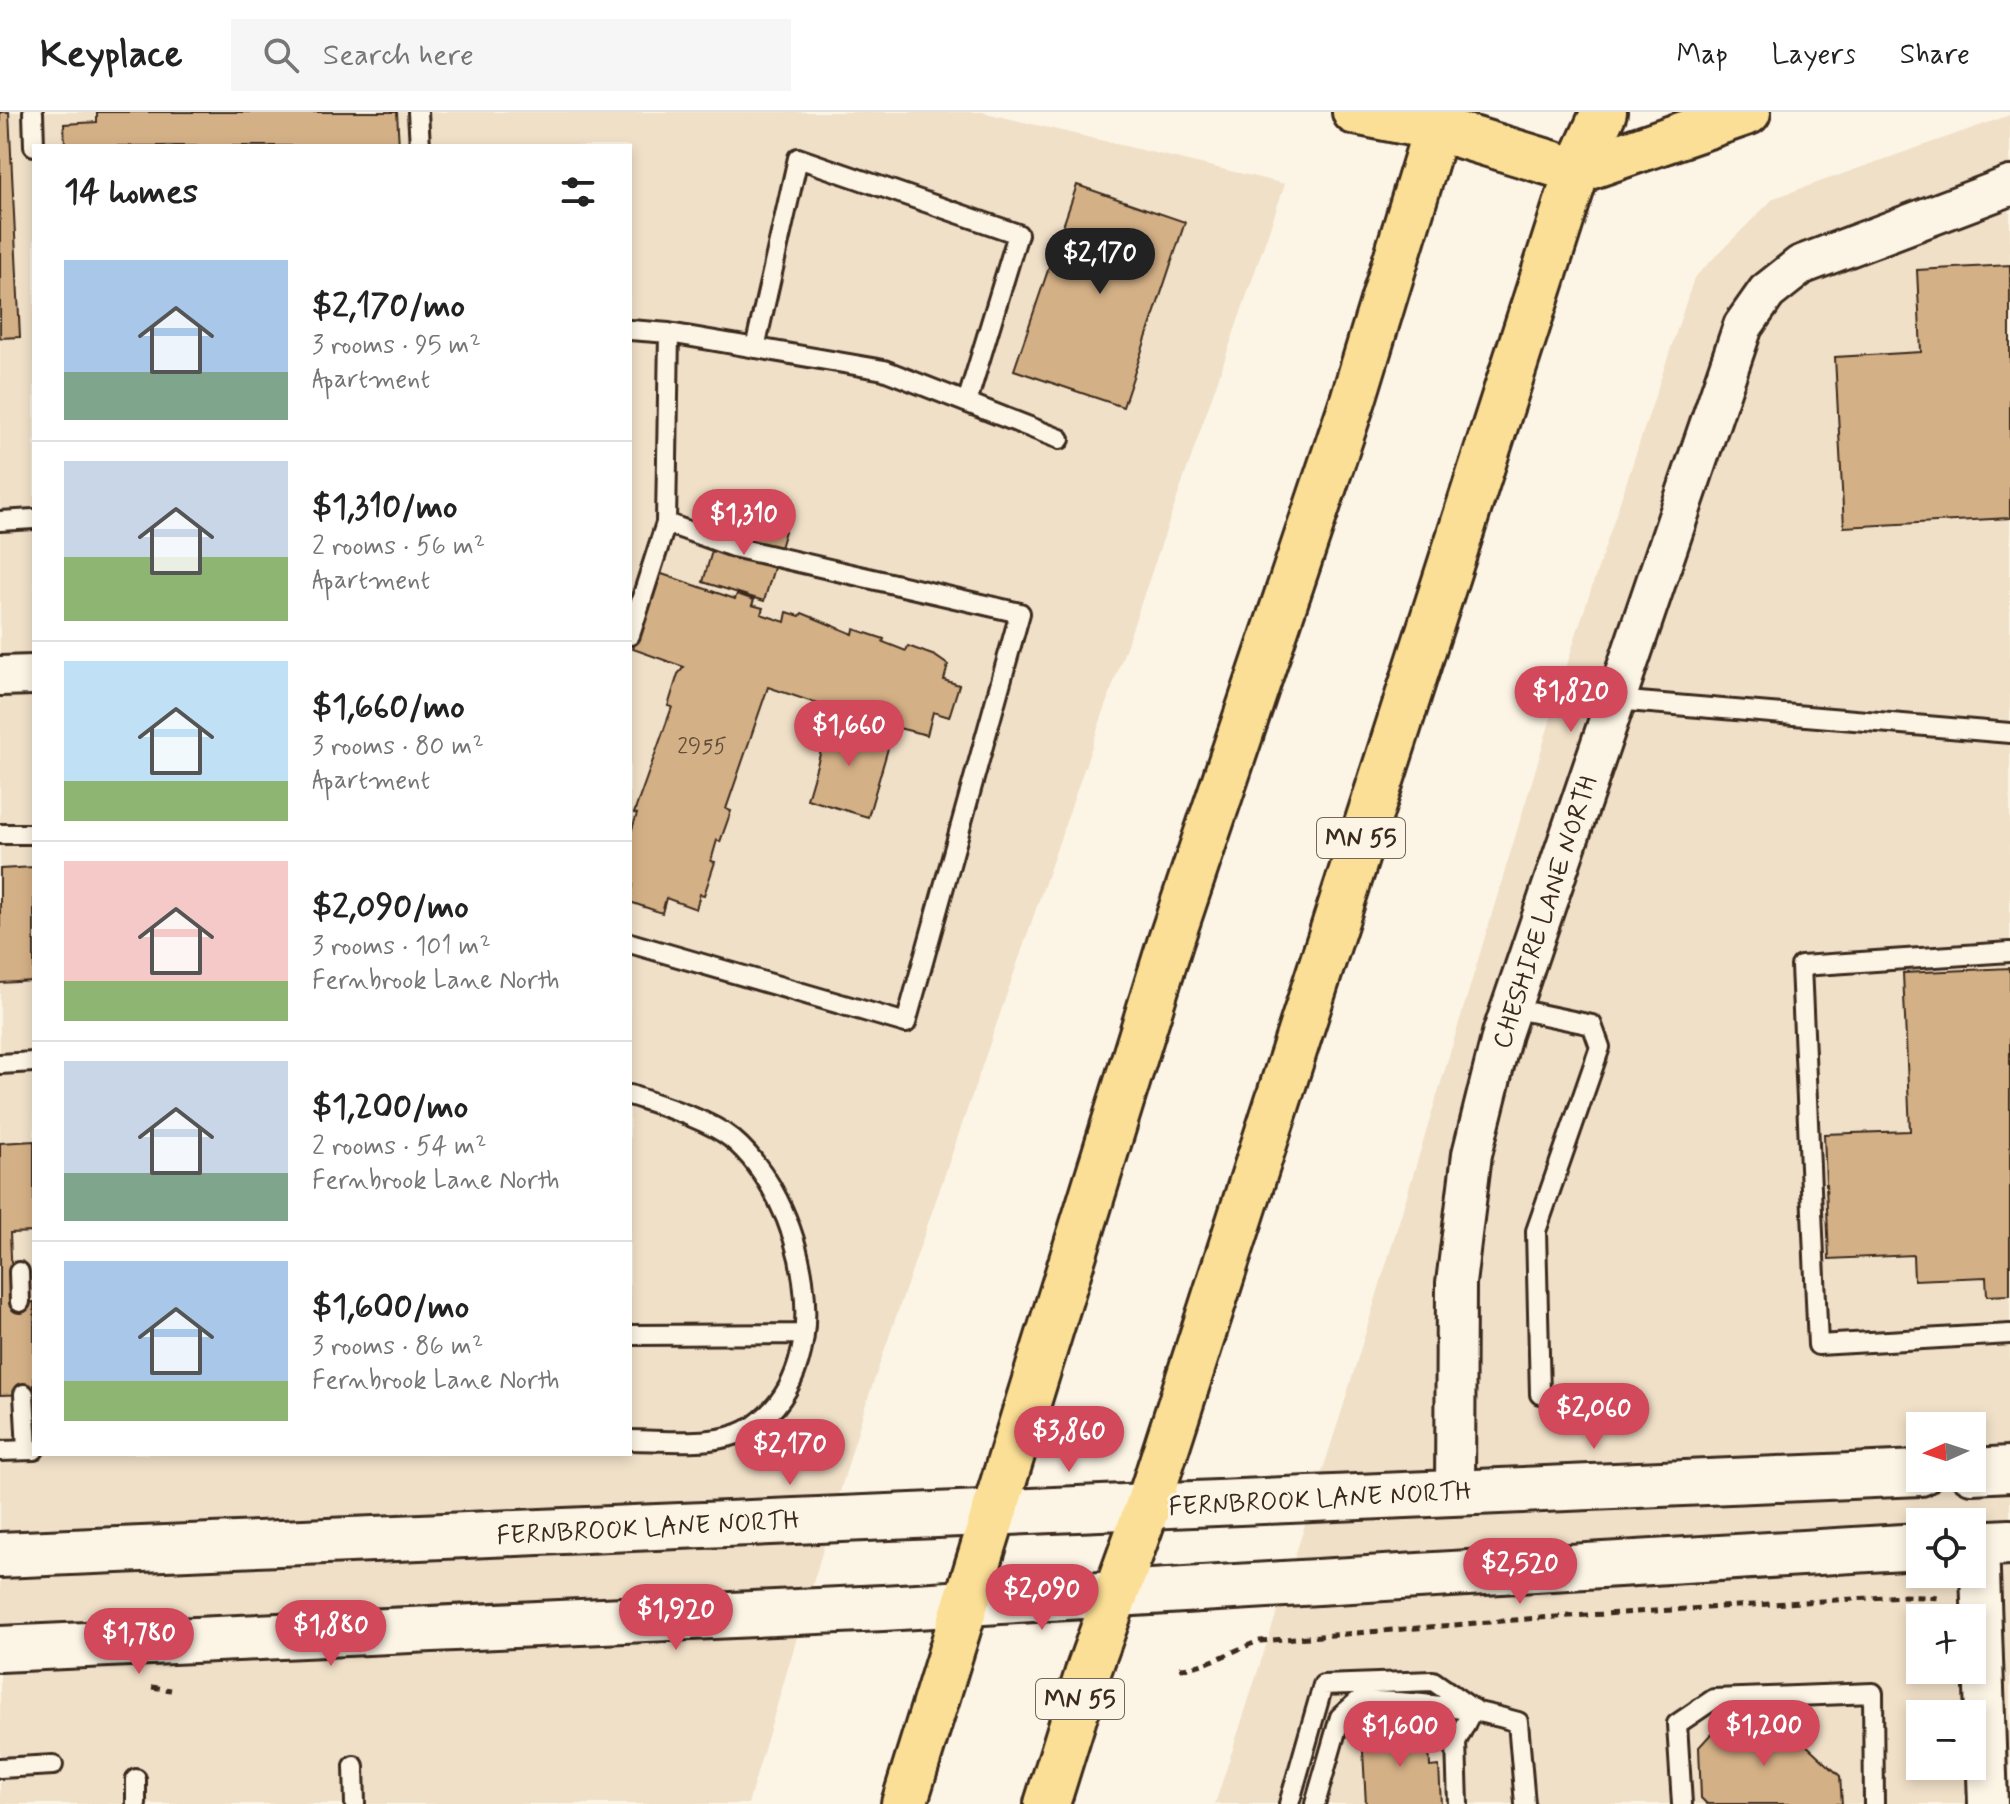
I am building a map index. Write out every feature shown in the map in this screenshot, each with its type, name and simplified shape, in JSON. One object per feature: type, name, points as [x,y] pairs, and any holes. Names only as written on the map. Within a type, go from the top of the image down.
[{"type":"main road","points":[[1355,112],[1440,120],[1577,171],[1748,112]]},
{"type":"main road","name":"MN 55","points":[[1047,1804],[1148,1505],[1577,171],[1604,112]]},
{"type":"main road","points":[[904,1804],[992,1511],[1170,943],[1353,400],[1440,120]]},
{"type":"street","name":"CHESHIRE LANE NORTH","points":[[1455,1492],[1458,1269],[1472,1154],[1511,1008],[1743,326],[1767,292],[1801,265],[2010,186]]},
{"type":"street","points":[[0,676],[32,675]]},
{"type":"street","points":[[1986,1470],[2010,1469]]},
{"type":"street","name":"FERNBROOK LANE NORTH","points":[[0,1555],[1906,1474]]},
{"type":"street","points":[[1987,1543],[1981,1599],[1988,1804]]},
{"type":"street","points":[[0,1649],[965,1603],[1906,1547]]},
{"type":"lane","points":[[33,112],[34,144]]},
{"type":"lane","points":[[418,112],[420,144]]},
{"type":"lane","points":[[755,348],[798,158],[1018,234],[967,402]]},
{"type":"lane","points":[[632,330],[669,333],[884,370],[1060,439]]},
{"type":"lane","points":[[632,629],[666,523],[669,333]]},
{"type":"lane","points":[[0,521],[32,519]]},
{"type":"lane","points":[[632,944],[906,1023],[1020,613],[733,547],[666,523]]},
{"type":"lane","points":[[1615,700],[2010,733]]},
{"type":"lane","points":[[0,834],[32,834]]},
{"type":"lane","points":[[2010,952],[1801,966],[1818,1345],[2010,1334]]},
{"type":"lane","points":[[1511,1008],[1592,1025],[1600,1047],[1536,1231],[1540,1394]]},
{"type":"lane","points":[[0,1064],[32,1062]]},
{"type":"lane","points":[[632,1096],[671,1109],[730,1138],[780,1200],[797,1245],[804,1292],[798,1366],[784,1397],[755,1426],[728,1437],[632,1440]]},
{"type":"lane","points":[[20,1302],[22,1272]]},
{"type":"lane","points":[[632,1335],[803,1334]]},
{"type":"lane","points":[[0,1451],[30,1450],[24,1394]]},
{"type":"lane","points":[[1289,1804],[1323,1685],[1433,1681],[1473,1709]]},
{"type":"lane","points":[[1682,1804],[1677,1724],[1714,1699],[1873,1693],[1874,1804]]},
{"type":"lane","points":[[1315,1804],[1340,1717],[1358,1701],[1414,1701],[1473,1709],[1518,1722],[1525,1804]]},
{"type":"lane","points":[[1458,1804],[1456,1742],[1473,1709]]},
{"type":"lane","points":[[0,1768],[53,1765]]},
{"type":"lane","points":[[354,1766],[355,1804]]},
{"type":"lane","points":[[136,1779],[136,1804]]},
{"type":"path","points":[[1180,1668],[1203,1668],[1230,1651],[1260,1641],[1538,1618],[1903,1596],[1981,1599]]},
{"type":"shaded area","points":[[0,112],[982,112],[1285,184],[865,1407],[748,1804],[0,1804]]},
{"type":"shaded area","points":[[2010,115],[2010,1804],[1215,1804],[1343,1407],[1577,632],[1694,278],[1774,198]]},
{"type":"building","points":[[0,112],[9,112],[20,337],[0,338]]},
{"type":"building","points":[[97,112],[397,112],[399,144],[65,144],[64,124],[97,122]]},
{"type":"building","points":[[1077,185],[1185,222],[1123,407],[1014,370]]},
{"type":"building","points":[[2010,265],[2010,518],[1844,527],[1835,357],[1921,352],[1917,270]]},
{"type":"building","points":[[723,513],[785,531],[764,601],[703,582]]},
{"type":"building","points":[[659,573],[735,599],[737,594],[754,600],[752,605],[763,608],[761,614],[785,622],[787,612],[800,616],[802,613],[853,634],[854,629],[884,639],[883,642],[906,651],[908,646],[935,656],[948,665],[944,680],[959,685],[949,717],[933,712],[927,735],[882,724],[883,721],[861,714],[860,718],[768,687],[726,809],[731,811],[720,842],[717,840],[711,861],[715,862],[704,895],[700,894],[696,909],[666,898],[662,913],[632,903],[632,829],[637,814],[634,813],[672,707],[668,706],[678,674],[684,667],[633,649]]},
{"type":"building","points":[[830,720],[891,738],[868,817],[807,799]]},
{"type":"building","points":[[32,867],[32,981],[0,983],[0,869]]},
{"type":"building","points":[[2010,968],[2010,1295],[1987,1296],[1986,1277],[1914,1280],[1913,1255],[1829,1259],[1824,1134],[1910,1131],[1903,973]]},
{"type":"building","points":[[32,1141],[32,1232],[10,1233],[13,1303],[32,1302],[32,1394],[0,1395],[0,1143]]},
{"type":"building","points":[[1780,1721],[1840,1776],[1842,1804],[1707,1804],[1701,1798],[1699,1747],[1720,1724]]},
{"type":"building","points":[[1428,1730],[1430,1767],[1439,1766],[1441,1804],[1366,1804],[1362,1734]]}]
